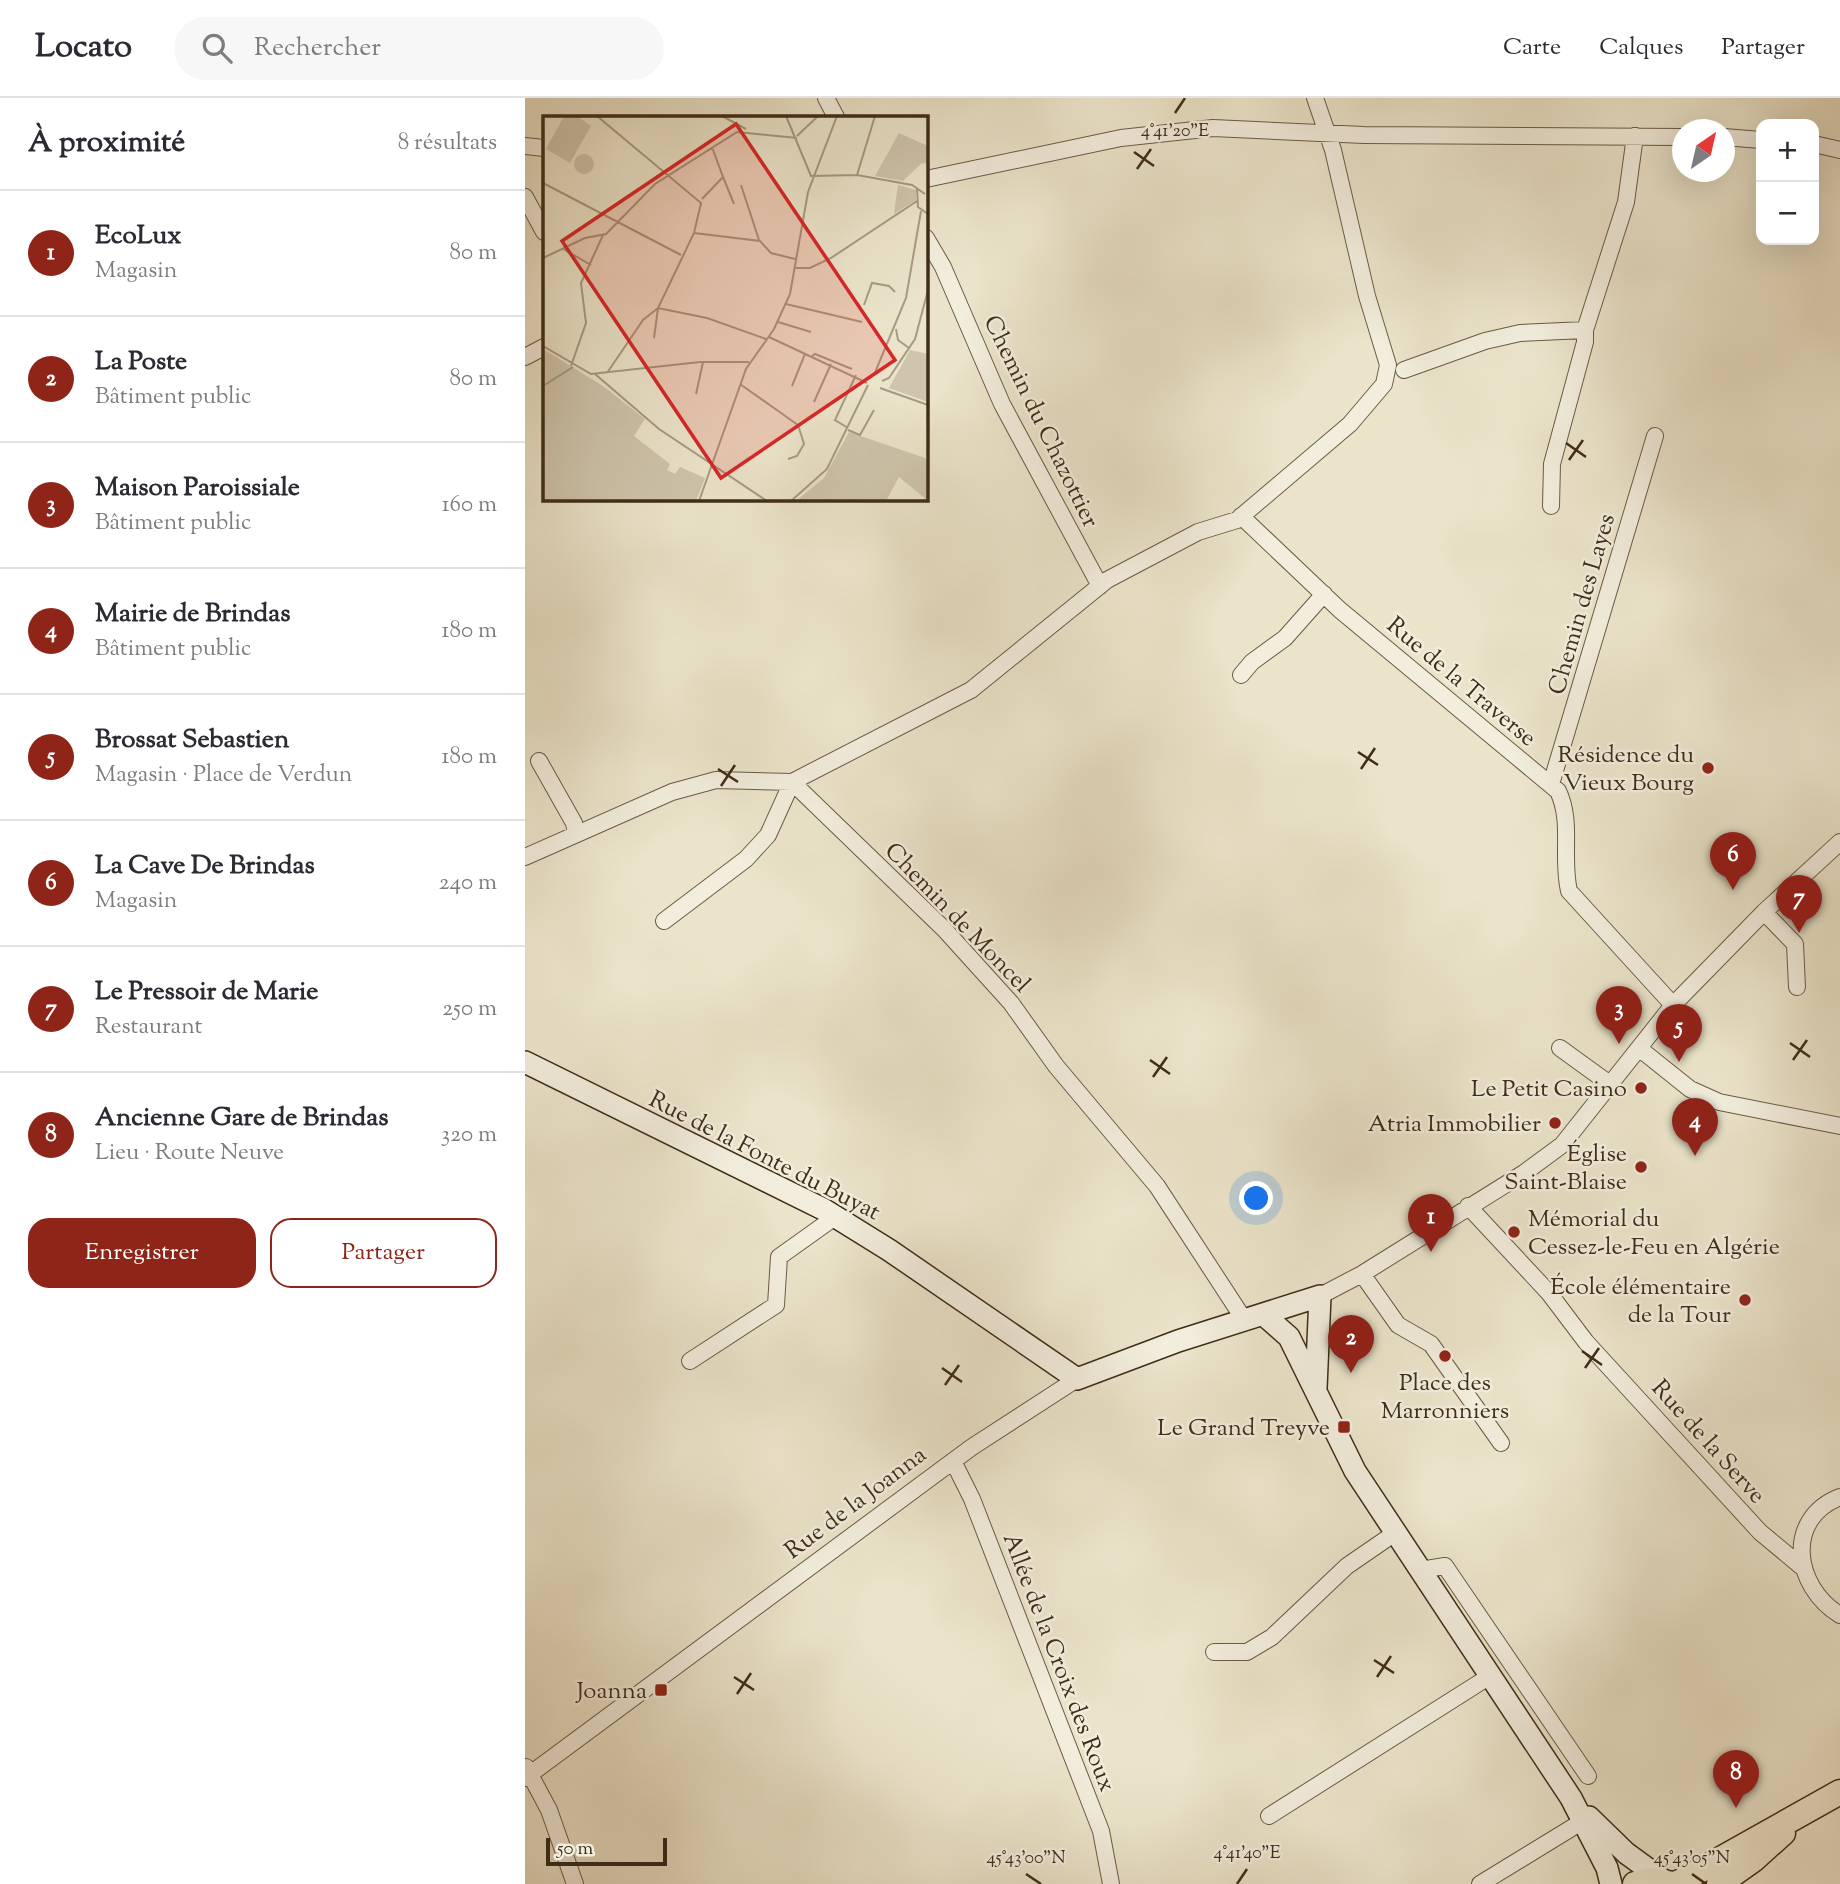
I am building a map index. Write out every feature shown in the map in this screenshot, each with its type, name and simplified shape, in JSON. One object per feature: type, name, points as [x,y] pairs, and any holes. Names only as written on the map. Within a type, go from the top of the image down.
[{"type":"main road","points":[[1635,1884],[1671,1883],[1804,1814],[1840,1792]]},
{"type":"main road","points":[[1719,1884],[1753,1860],[1804,1814]]},
{"type":"street","points":[[826,98],[835,116]]},
{"type":"street","points":[[1315,98],[1396,368]]},
{"type":"street","points":[[927,179],[1149,133],[1213,128],[1326,131],[1364,135],[1672,136]]},
{"type":"street","points":[[1551,506],[1552,464],[1585,342],[1585,330],[1626,202],[1635,136]]},
{"type":"street","points":[[1735,138],[1756,140]]},
{"type":"street","points":[[1819,145],[1840,150]]},
{"type":"street","points":[[525,146],[543,148]]},
{"type":"street","points":[[525,197],[543,230]]},
{"type":"street","name":"Chemin du Chazottier","points":[[927,240],[943,267],[1002,404],[1100,586]]},
{"type":"street","points":[[525,857],[672,792],[716,780],[792,782],[971,690],[1100,586],[1198,532],[1241,516],[1350,424],[1396,368],[1520,333],[1585,330]]},
{"type":"street","points":[[525,357],[543,348]]},
{"type":"street","name":"Chemin des Layes","points":[[1551,784],[1655,436]]},
{"type":"street","name":"Rue de la Traverse","points":[[1241,516],[1324,594],[1551,784],[1567,809],[1564,870],[1569,891],[1673,1005]]},
{"type":"street","points":[[1241,675],[1252,662],[1285,638],[1324,594]]},
{"type":"street","points":[[539,761],[574,823],[576,834]]},
{"type":"street","points":[[664,921],[746,859],[768,835],[792,782]]},
{"type":"street","name":"Chemin de Moncel","points":[[792,782],[944,929],[1011,1003],[1056,1066],[1157,1186],[1255,1318]]},
{"type":"street","points":[[1299,1352],[1294,1334],[1310,1299],[1363,1274],[1524,1173],[1562,1145],[1673,1005],[1764,912],[1840,842]]},
{"type":"street","points":[[1764,912],[1795,944],[1797,987]]},
{"type":"street","points":[[1560,1048],[1611,1085]]},
{"type":"street","points":[[1640,1049],[1690,1089],[1719,1102],[1802,1116],[1833,1126]]},
{"type":"street","name":"Rue de la Fonte du Buyat","points":[[525,1062],[835,1217],[1077,1379]]},
{"type":"street","name":"Rue de la Serve","points":[[1468,1206],[1511,1245],[1586,1342],[1760,1532],[1802,1567],[1810,1588],[1824,1605],[1840,1615]]},
{"type":"street","points":[[690,1362],[776,1304],[779,1257],[835,1217]]},
{"type":"street","points":[[1363,1274],[1398,1325],[1431,1344],[1501,1443]]},
{"type":"street","points":[[1310,1299],[1316,1388]]},
{"type":"street","name":"Rue de la Joanna","points":[[527,1773],[1032,1406],[1077,1379],[1178,1341],[1310,1299]]},
{"type":"street","points":[[1255,1318],[1289,1337],[1299,1352],[1355,1471],[1571,1798],[1607,1868],[1611,1884]]},
{"type":"street","name":"Allée de la Croix des Roux","points":[[953,1461],[972,1499],[1101,1831],[1111,1884]]},
{"type":"street","points":[[1802,1567],[1802,1547],[1807,1528],[1818,1512],[1840,1497]]},
{"type":"street","points":[[1214,1652],[1247,1652],[1272,1637],[1347,1566],[1395,1533]]},
{"type":"street","points":[[1420,1570],[1445,1566],[1588,1776]]},
{"type":"street","points":[[1269,1816],[1490,1676]]},
{"type":"street","points":[[527,1773],[549,1810],[575,1884]]},
{"type":"street","points":[[1571,1798],[1617,1845],[1671,1883]]},
{"type":"street","points":[[1480,1884],[1583,1821]]},
{"type":"place","name":"Résidence du Vieux Bourg","points":[[1708,768]]},
{"type":"place","name":"La Cave De Brindas","points":[[1733,890]]},
{"type":"place","name":"Le Pressoir de Marie","points":[[1799,933]]},
{"type":"place","name":"Maison Paroissiale","points":[[1619,1044]]},
{"type":"place","name":"Brossat Sebastien","points":[[1679,1062]]},
{"type":"place","name":"Le Petit Casino","points":[[1641,1088]]},
{"type":"place","name":"Atria Immobilier","points":[[1555,1123]]},
{"type":"place","name":"Mairie de Brindas","points":[[1695,1156]]},
{"type":"place","name":"Église Saint-Blaise","points":[[1641,1167]]},
{"type":"place","name":"Mémorial du Cessez-le-Feu en Algérie","points":[[1514,1232]]},
{"type":"place","name":"EcoLux","points":[[1431,1252]]},
{"type":"place","name":"École élémentaire de la Tour","points":[[1745,1300]]},
{"type":"place","name":"Place des Marronniers","points":[[1445,1356]]},
{"type":"place","name":"La Poste","points":[[1351,1373]]},
{"type":"place","name":"Le Grand Treyve","points":[[1344,1427]]},
{"type":"place","name":"Joanna","points":[[661,1690]]},
{"type":"place","name":"Ancienne Gare de Brindas","points":[[1736,1808]]}]
